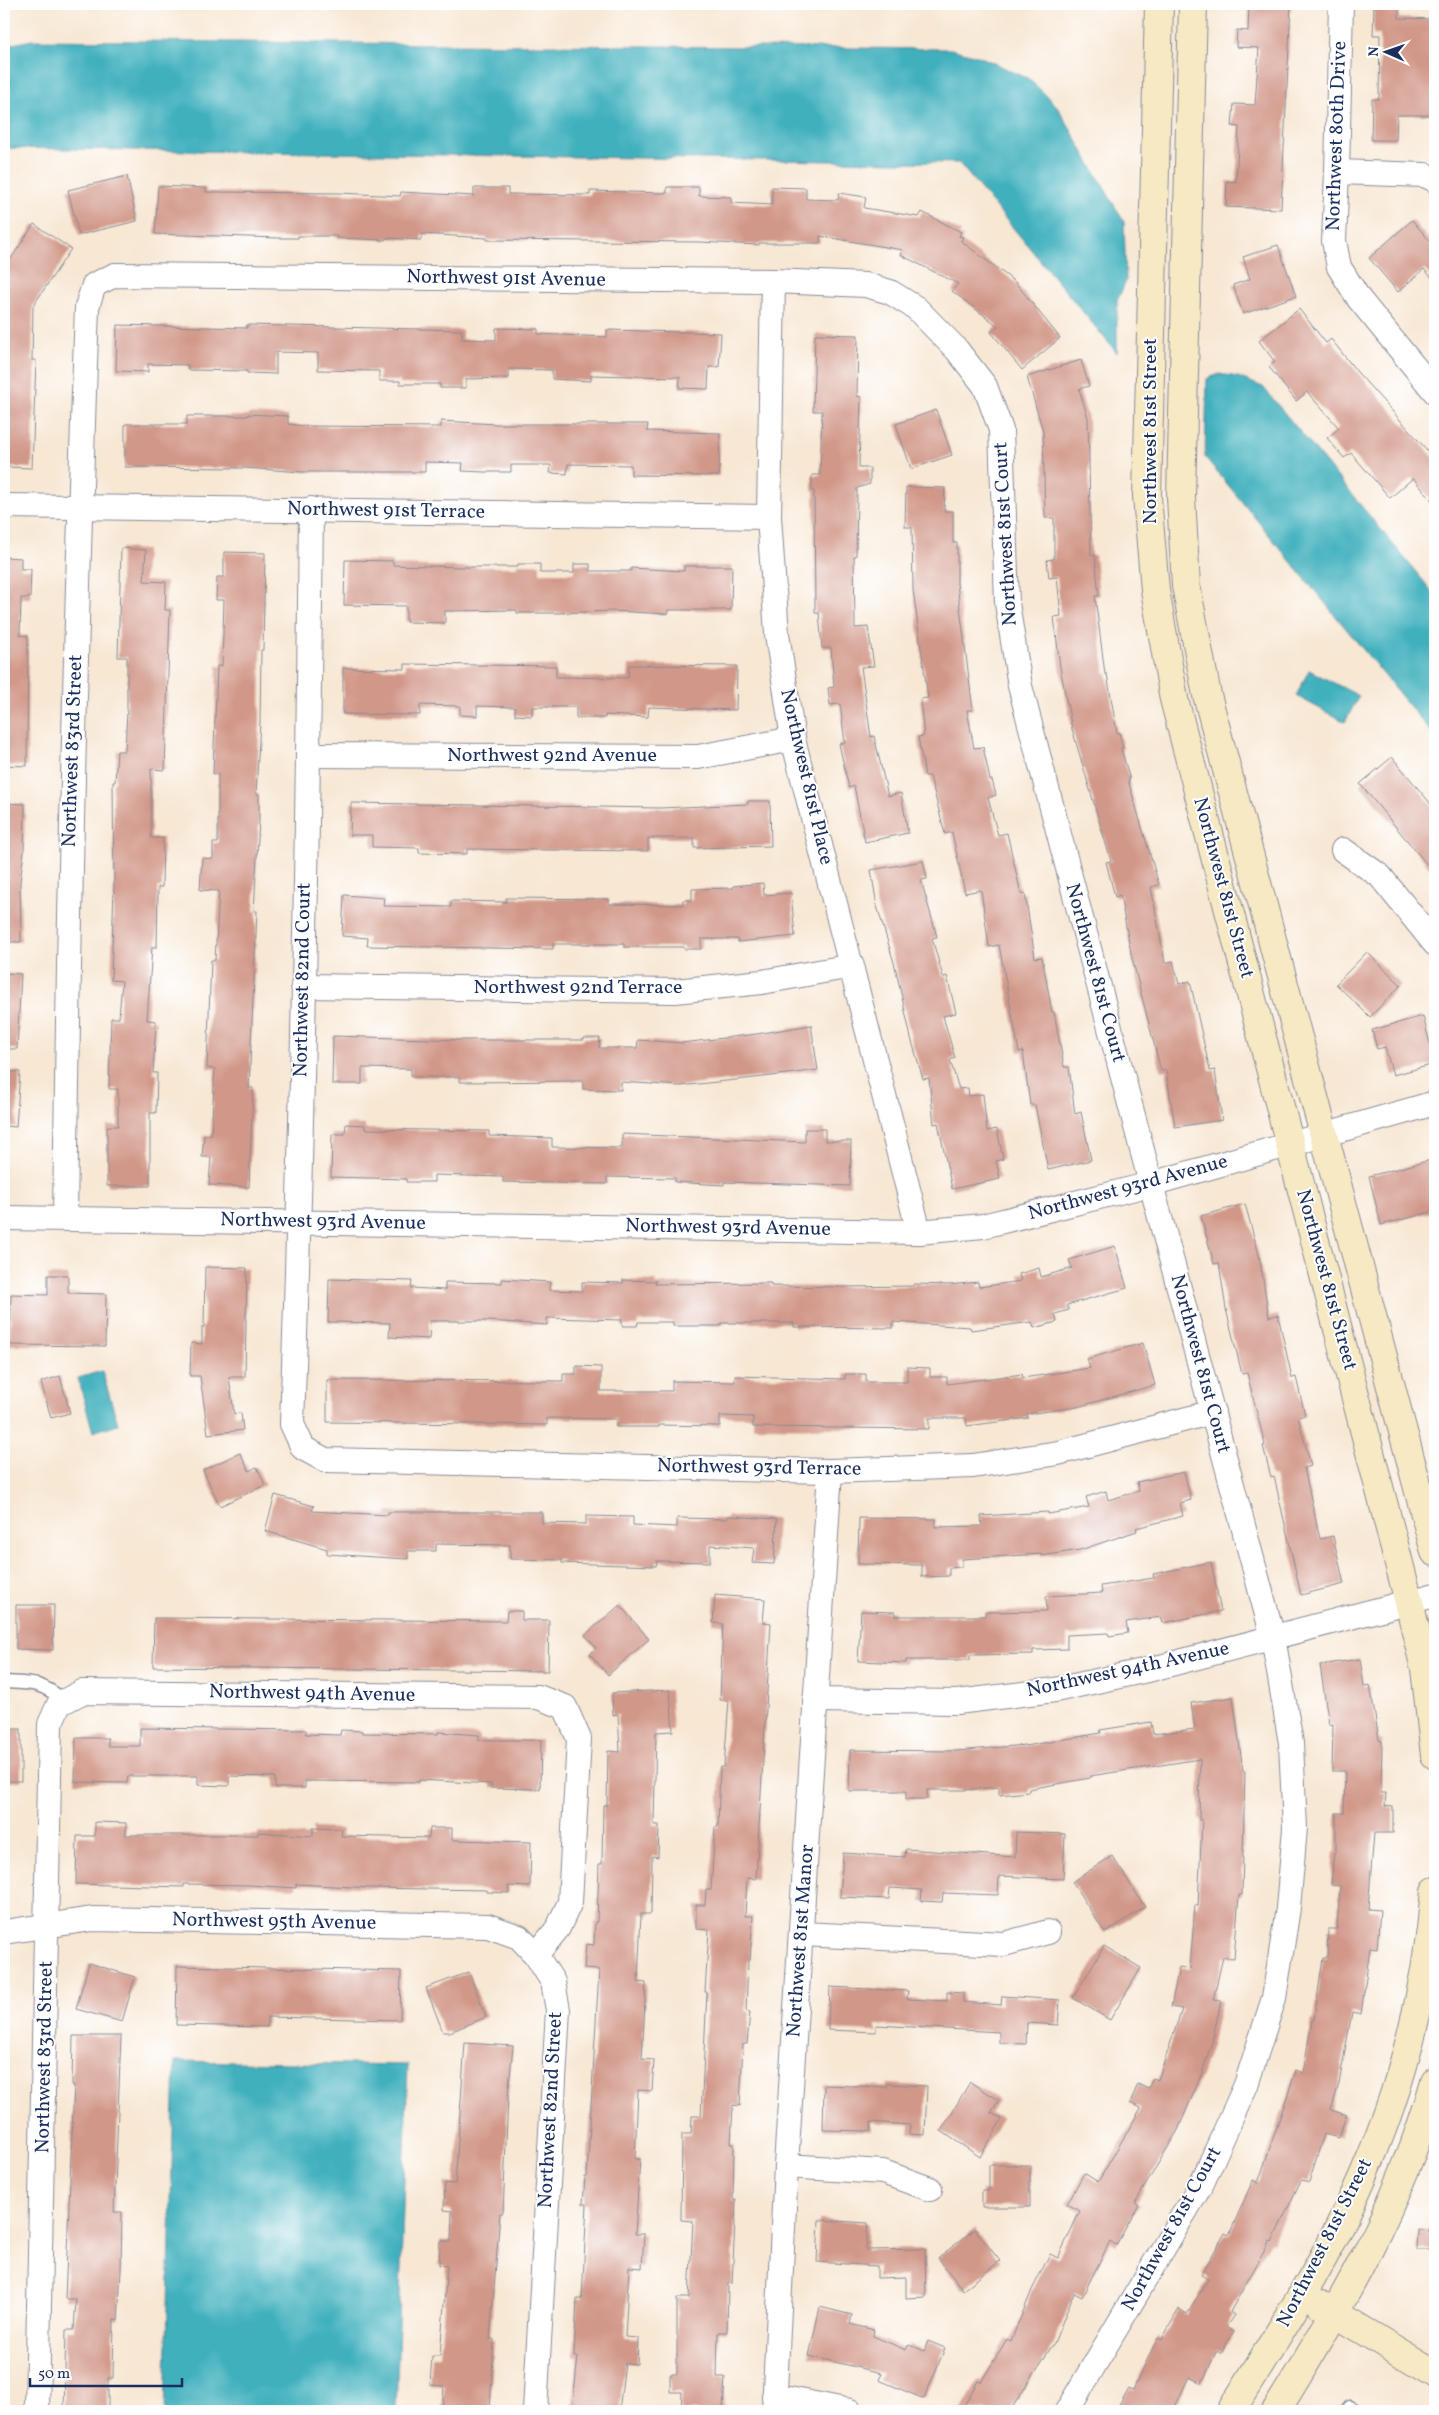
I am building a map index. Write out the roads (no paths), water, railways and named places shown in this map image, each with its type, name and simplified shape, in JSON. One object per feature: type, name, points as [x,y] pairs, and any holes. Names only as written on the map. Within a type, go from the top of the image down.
[{"type":"street","name":"Northwest 81st Street","points":[[1159,4],[1147,497],[1155,590],[1174,699],[1409,1602],[1425,1669],[1435,1754]]},
{"type":"street","name":"Northwest 81st Street","points":[[1193,4],[1181,497],[1186,586],[1207,695],[1435,1552]]},
{"type":"street","name":"Northwest 80th Drive","points":[[1341,4],[1338,172],[1334,240],[1339,267],[1360,298],[1435,392]]},
{"type":"street","points":[[1338,172],[1425,175],[1435,180]]},
{"type":"street","name":"Northwest 91st Avenue","points":[[94,286],[116,275],[773,281],[866,285],[890,292],[916,308]]},
{"type":"street","name":"Northwest 81st Place","points":[[773,281],[768,517],[777,634],[793,739],[919,1232]]},
{"type":"street","name":"Northwest 83rd Street","points":[[65,1218],[70,834],[80,508],[87,307],[94,286]]},
{"type":"street","name":"Northwest 81st Court","points":[[916,308],[957,350],[985,386],[1001,430],[1007,602],[1020,686],[1151,1184],[1274,1637],[1291,1742],[1294,1828],[1288,1908],[1274,1998],[1246,2085],[1202,2183],[1067,2411]]},
{"type":"street","name":"Northwest 91st Terrace","points":[[4,506],[768,517]]},
{"type":"street","name":"Northwest 82nd Court","points":[[303,1448],[292,1424],[299,1222],[309,755],[311,509]]},
{"type":"street","name":"Northwest 92nd Avenue","points":[[309,755],[698,757],[793,739]]},
{"type":"street","points":[[1343,850],[1380,876],[1435,944]]},
{"type":"street","name":"Northwest 92nd Terrace","points":[[303,986],[675,991],[762,982],[852,966]]},
{"type":"street","name":"Northwest 93rd Avenue","points":[[4,1218],[919,1232],[983,1226],[1151,1184],[1435,1103]]},
{"type":"street","name":"Northwest 93rd Terrace","points":[[303,1448],[325,1460],[830,1471],[973,1466],[1058,1453],[1213,1412]]},
{"type":"street","name":"Northwest 81st Manor","points":[[774,2404],[786,2166],[830,1471]]},
{"type":"street","name":"Northwest 94th Avenue","points":[[815,1700],[957,1702],[1055,1690],[1152,1669],[1435,1595]]},
{"type":"street","name":"Northwest 94th Avenue","points":[[62,1703],[82,1692],[508,1696],[538,1697],[566,1708],[579,1739],[570,1902],[558,1928],[536,1955]]},
{"type":"street","name":"Northwest 83rd Street","points":[[37,2411],[48,1925],[50,1724],[62,1703]]},
{"type":"street","name":"Northwest 81st Street","points":[[1231,2411],[1303,2294],[1355,2194],[1387,2117],[1414,2028],[1431,1940],[1435,1891]]},
{"type":"street","name":"Northwest 95th Avenue","points":[[4,1932],[92,1919],[488,1926],[518,1937],[536,1955]]},
{"type":"street","points":[[802,1934],[1004,1944],[1048,1932]]},
{"type":"street","name":"Northwest 82nd Street","points":[[535,2411],[558,2010],[553,1982],[536,1955]]},
{"type":"street","name":"Northwest 81st Street","points":[[1276,2411],[1336,2314],[1387,2214],[1423,2127],[1435,2081]]},
{"type":"street","points":[[786,2166],[883,2172],[930,2189]]},
{"type":"street","points":[[1303,2294],[1435,2374]]},
{"type":"street","points":[[774,2404],[850,2411]]},
{"type":"lane","points":[[4,1682],[30,1683],[48,1688],[62,1703]]},
{"type":"lane","points":[[1347,2411],[1350,2407],[1357,2411]]},
{"type":"water","points":[[32,40],[951,49],[981,57],[1029,79],[1057,106],[1124,222],[1126,281],[1117,301],[1117,353],[959,163],[4,148],[4,46]]},
{"type":"water","points":[[1219,374],[1238,377],[1263,387],[1435,595],[1435,737],[1205,457],[1207,379]]},
{"type":"water","points":[[1309,670],[1359,696],[1345,722],[1296,696]]},
{"type":"water","points":[[102,1371],[118,1424],[93,1432],[78,1378]]},
{"type":"water","points":[[175,2061],[408,2065],[396,2411],[165,2411]]}]
